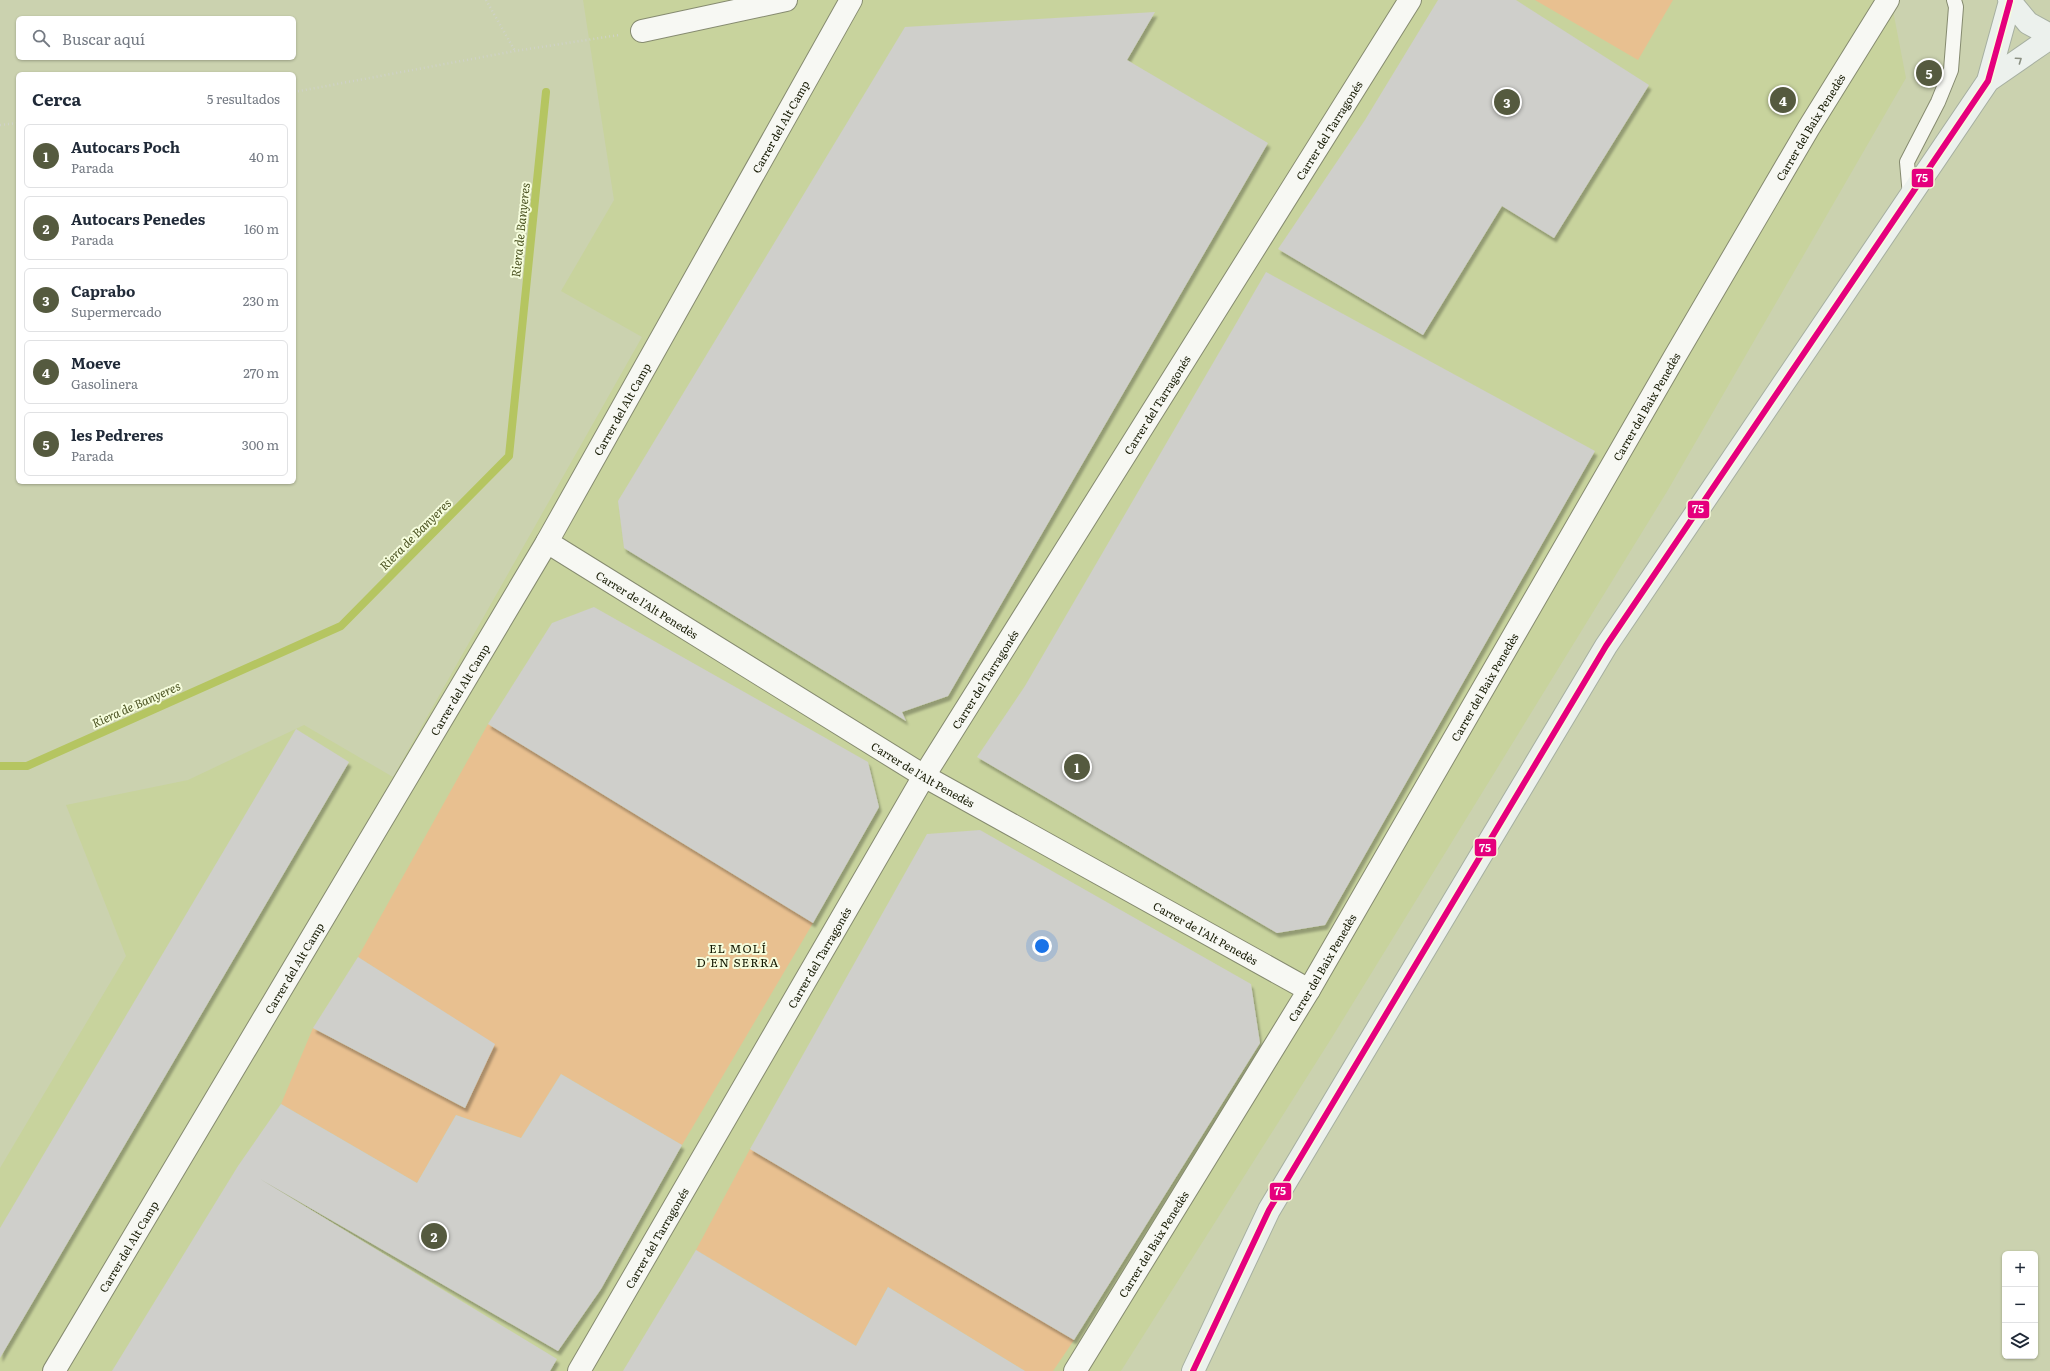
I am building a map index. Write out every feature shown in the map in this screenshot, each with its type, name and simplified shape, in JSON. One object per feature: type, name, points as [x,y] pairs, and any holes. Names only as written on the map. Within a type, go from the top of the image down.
[{"type":"main road","points":[[1193,1371],[1269,1210],[1606,646],[1988,81],[2010,0]]},
{"type":"main road","points":[[2010,0],[2028,23],[2050,35]]},
{"type":"main road","points":[[1988,81],[2050,38]]},
{"type":"street","points":[[642,31],[786,0]]},
{"type":"street","name":"Carrer del Alt Camp","points":[[54,1371],[547,542],[851,0]]},
{"type":"street","name":"Carrer del Tarragonés","points":[[579,1371],[924,776],[1410,0]]},
{"type":"street","name":"Carrer del Baix Penedès","points":[[1075,1371],[1309,990],[1682,344],[1808,129],[1888,0]]},
{"type":"street","name":"Carrer de l'Alt Penedès","points":[[547,542],[924,776],[1309,990]]},
{"type":"lane","points":[[1910,196],[1907,162],[1938,102],[1951,70],[1954,0]]},
{"type":"path","points":[[486,0],[515,51]]},
{"type":"path","points":[[296,92],[515,51],[642,31]]},
{"type":"path","points":[[0,125],[16,123]]},
{"type":"shaded area","points":[[583,0],[1891,0],[1906,78],[1668,490],[1331,1039],[1121,1371],[0,1371],[0,1168],[126,956],[66,805],[188,780],[304,725],[393,777],[642,337],[561,291],[614,200]]},
{"type":"shaded area","points":[[1535,0],[1673,0],[1638,60]]},
{"type":"shaded area","points":[[488,724],[813,923],[682,1145],[561,1074],[521,1138],[456,1115],[417,1183],[281,1104],[313,1028],[465,1108],[494,1044],[358,957]]},
{"type":"shaded area","points":[[750,1149],[1074,1340],[1053,1371],[1025,1371],[888,1287],[856,1346],[696,1250]]},
{"type":"building","points":[[1438,0],[1516,0],[1649,85],[1554,238],[1502,206],[1423,335],[1278,249],[1365,120]]},
{"type":"building","points":[[1155,12],[1127,60],[1268,143],[948,696],[902,712],[906,721],[624,548],[618,501],[905,27]]},
{"type":"building","points":[[1266,272],[1595,451],[1325,925],[1277,933],[977,757],[1025,686]]},
{"type":"building","points":[[594,607],[868,762],[879,807],[813,923],[488,724],[552,623]]},
{"type":"building","points":[[296,729],[349,762],[0,1358],[0,1228]]},
{"type":"building","points":[[980,830],[1251,984],[1260,1043],[1074,1340],[750,1149],[927,834]]},
{"type":"building","points":[[358,957],[495,1044],[465,1108],[313,1028]]},
{"type":"building","points":[[561,1074],[682,1145],[601,1289],[558,1351],[260,1179],[557,1359],[550,1371],[112,1371],[238,1166],[281,1104],[417,1183],[456,1115],[521,1138]]},
{"type":"building","points":[[696,1250],[856,1346],[888,1287],[1025,1371],[623,1371]]},
{"type":"waterway","name":"Riera de Banyeres","points":[[0,766],[27,766],[341,626],[509,456],[546,92]]},
{"type":"transit line","name":"75","points":[[1193,1371],[1269,1210],[1606,646],[1988,81],[2010,1]]},
{"type":"place","name":"les Pedreres","points":[[1929,73]]},
{"type":"place","name":"Moeve","points":[[1783,100]]},
{"type":"place","name":"Caprabo","points":[[1507,102]]},
{"type":"place","name":"Autocars Poch","points":[[1077,767]]},
{"type":"place","name":"Autocars Penedes","points":[[434,1236]]},
{"type":"district","name":"EL MOLÍ D'EN SERRA","points":[[738,955]]}]
